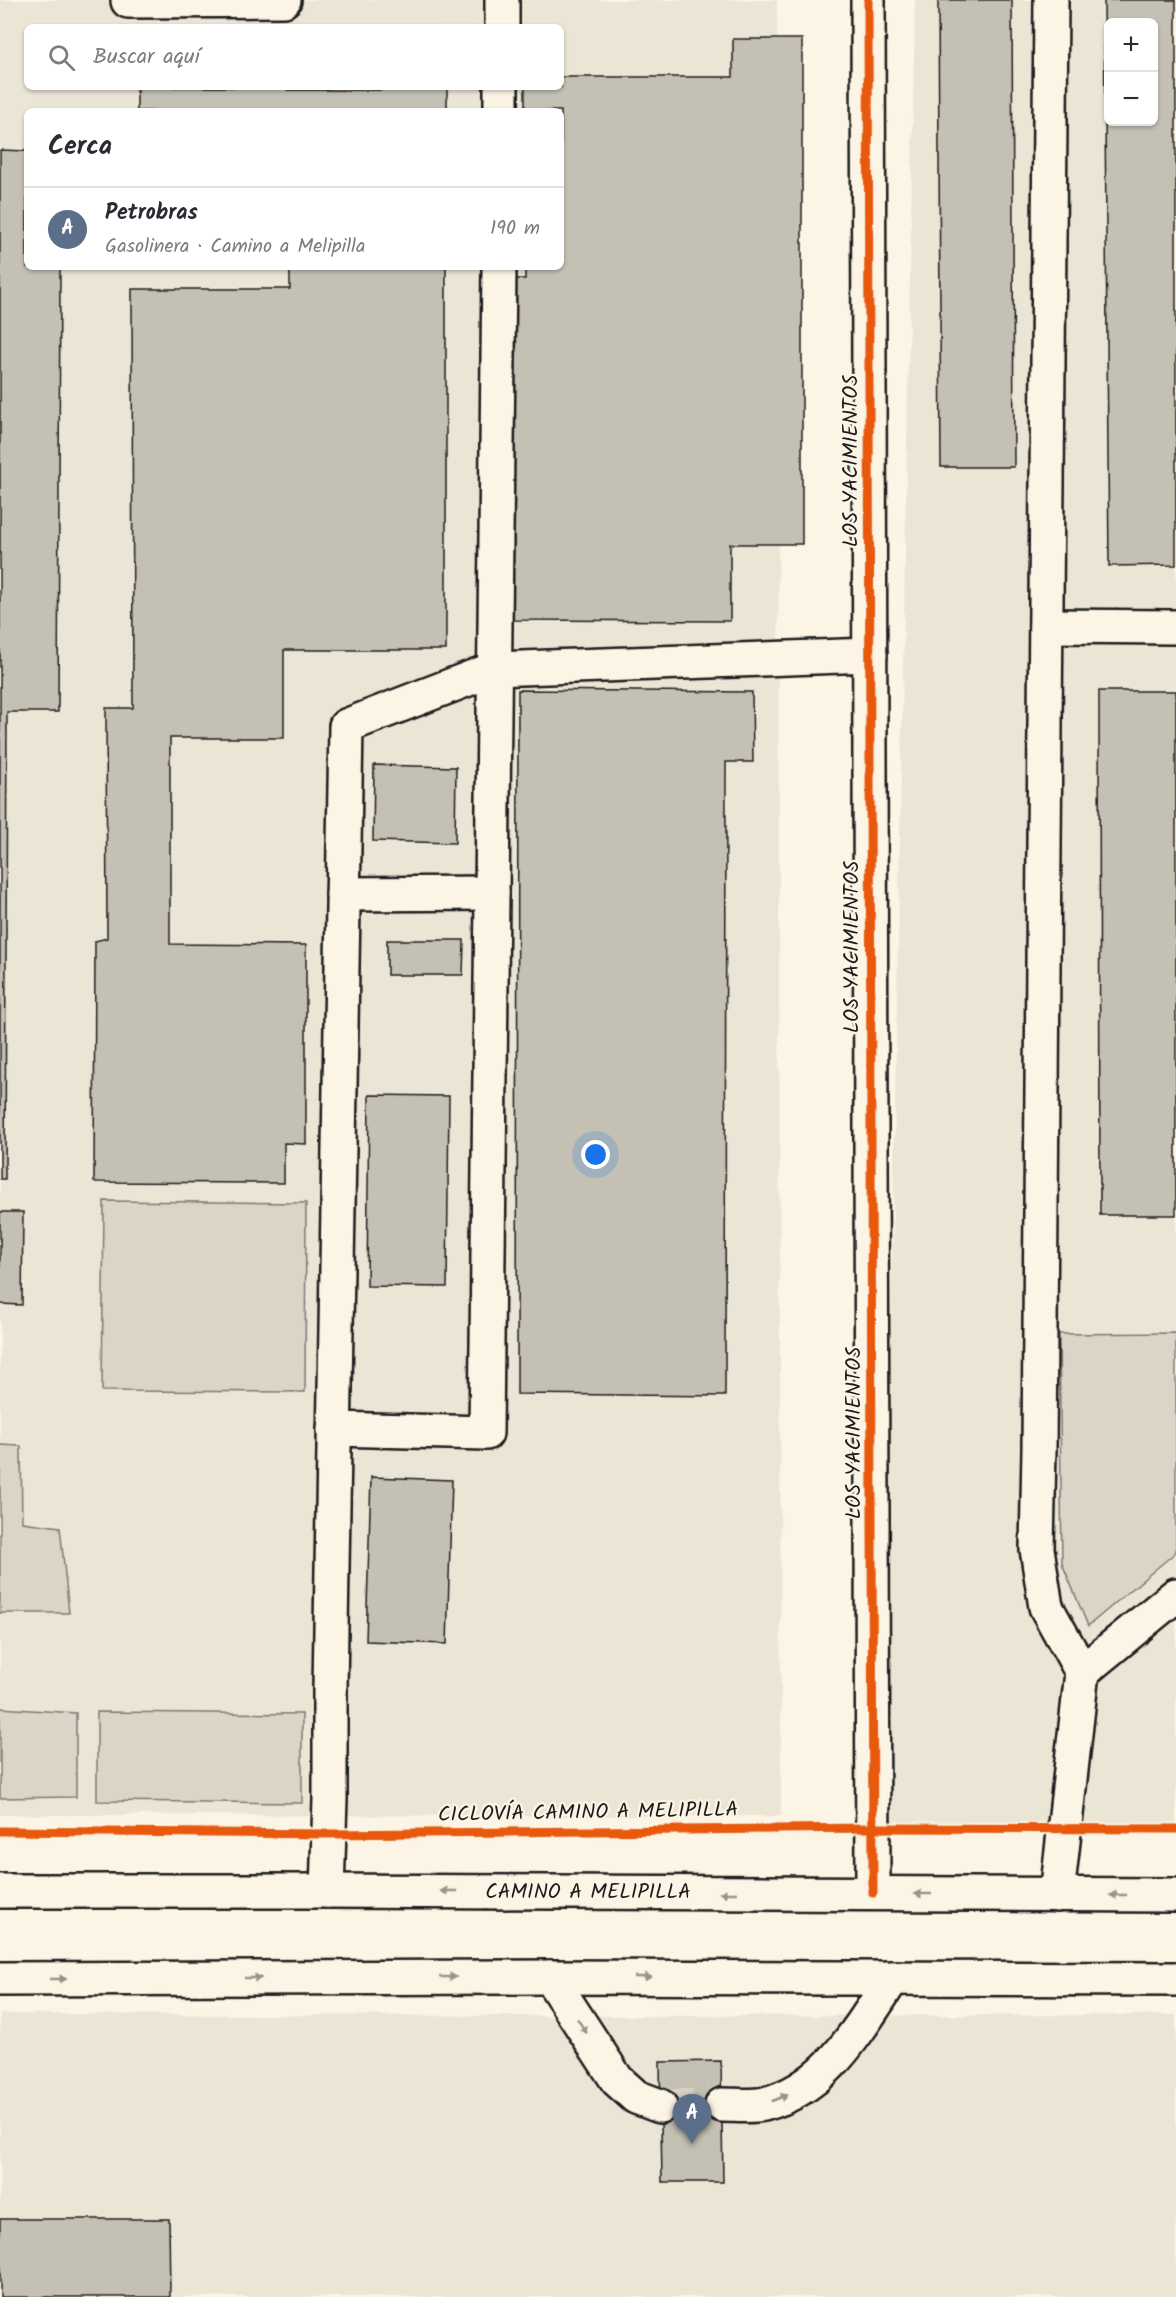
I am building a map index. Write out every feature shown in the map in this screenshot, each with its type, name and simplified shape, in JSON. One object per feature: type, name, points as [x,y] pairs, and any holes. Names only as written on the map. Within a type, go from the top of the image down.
[{"type":"main road","points":[[128,1],[284,0]]},
{"type":"main road","points":[[502,0],[502,24]]},
{"type":"main road","name":"LOS YACIMIENTOS","points":[[868,0],[873,1893]]},
{"type":"main road","points":[[1051,0],[1040,1449],[1037,1549],[1046,1607],[1082,1672],[1057,1895]]},
{"type":"main road","points":[[501,90],[501,108]]},
{"type":"main road","points":[[334,1429],[486,1433],[499,270]]},
{"type":"main road","points":[[1046,626],[1176,627]]},
{"type":"main road","points":[[327,1891],[346,726],[494,669],[870,655]]},
{"type":"main road","points":[[343,894],[492,893]]},
{"type":"main road","points":[[1082,1672],[1176,1595]]},
{"type":"main road","name":"CAMINO A MELIPILLA","points":[[0,1891],[1176,1896]]},
{"type":"main road","points":[[549,1977],[617,2080],[636,2097],[660,2106]]},
{"type":"main road","points":[[0,1979],[549,1977],[1176,1979]]},
{"type":"main road","points":[[722,2105],[761,2105],[797,2091],[814,2080],[845,2048],[893,1978]]},
{"type":"shaded area","points":[[0,0],[777,0],[781,1816],[0,1815]]},
{"type":"shaded area","points":[[915,0],[1176,0],[1176,1828],[882,1830]]},
{"type":"shaded area","points":[[104,1201],[306,1203],[305,1392],[102,1391]]},
{"type":"shaded area","points":[[1176,1333],[1176,1552],[1088,1626],[1062,1563],[1059,1334]]},
{"type":"shaded area","points":[[0,1445],[21,1446],[22,1522],[60,1527],[69,1613],[0,1613]]},
{"type":"shaded area","points":[[0,1708],[76,1713],[76,1797],[0,1798]]},
{"type":"shaded area","points":[[97,1712],[302,1714],[302,1803],[97,1801]]},
{"type":"shaded area","points":[[0,2014],[1176,2015],[1176,2297],[0,2297]]},
{"type":"building","points":[[938,0],[1012,0],[1014,467],[941,467]]},
{"type":"building","points":[[1104,0],[1176,0],[1176,565],[1109,566],[1105,126],[1158,126],[1158,18],[1104,18]]},
{"type":"building","points":[[733,39],[802,39],[802,544],[730,544],[730,621],[511,620],[511,279],[525,279],[525,270],[564,270],[564,108],[525,108],[525,90],[564,90],[564,77],[733,77]]},
{"type":"building","points":[[137,90],[447,90],[447,108],[137,108]]},
{"type":"building","points":[[0,150],[24,151],[24,270],[60,270],[58,712],[7,712],[5,1179],[0,1179]]},
{"type":"building","points":[[290,270],[446,270],[446,650],[284,650],[284,738],[170,738],[170,944],[306,945],[306,1144],[284,1143],[284,1183],[94,1182],[95,941],[107,938],[106,708],[133,708],[132,289],[290,289]]},
{"type":"building","points":[[518,690],[752,692],[753,762],[726,762],[725,1396],[517,1394]]},
{"type":"building","points":[[1099,691],[1176,691],[1176,1215],[1100,1215]]},
{"type":"building","points":[[374,765],[456,767],[455,843],[373,841]]},
{"type":"building","points":[[387,940],[464,940],[463,975],[387,975]]},
{"type":"building","points":[[369,1095],[449,1096],[447,1287],[367,1286]]},
{"type":"building","points":[[0,1212],[23,1212],[22,1305],[0,1304]]},
{"type":"building","points":[[371,1477],[452,1480],[447,1644],[366,1641]]},
{"type":"building","points":[[721,2061],[723,2182],[662,2182],[660,2062]]},
{"type":"building","points":[[0,2219],[169,2219],[170,2297],[0,2297]]},
{"type":"tunnel","points":[[660,2106],[722,2105]]},
{"type":"cycle path","points":[[868,0],[873,1893]]},
{"type":"cycle path","name":"CICLOVÍA CAMINO A MELIPILLA","points":[[0,1831],[328,1834],[873,1828],[1176,1829]]},
{"type":"place","name":"Petrobras","points":[[692,2144]]}]
